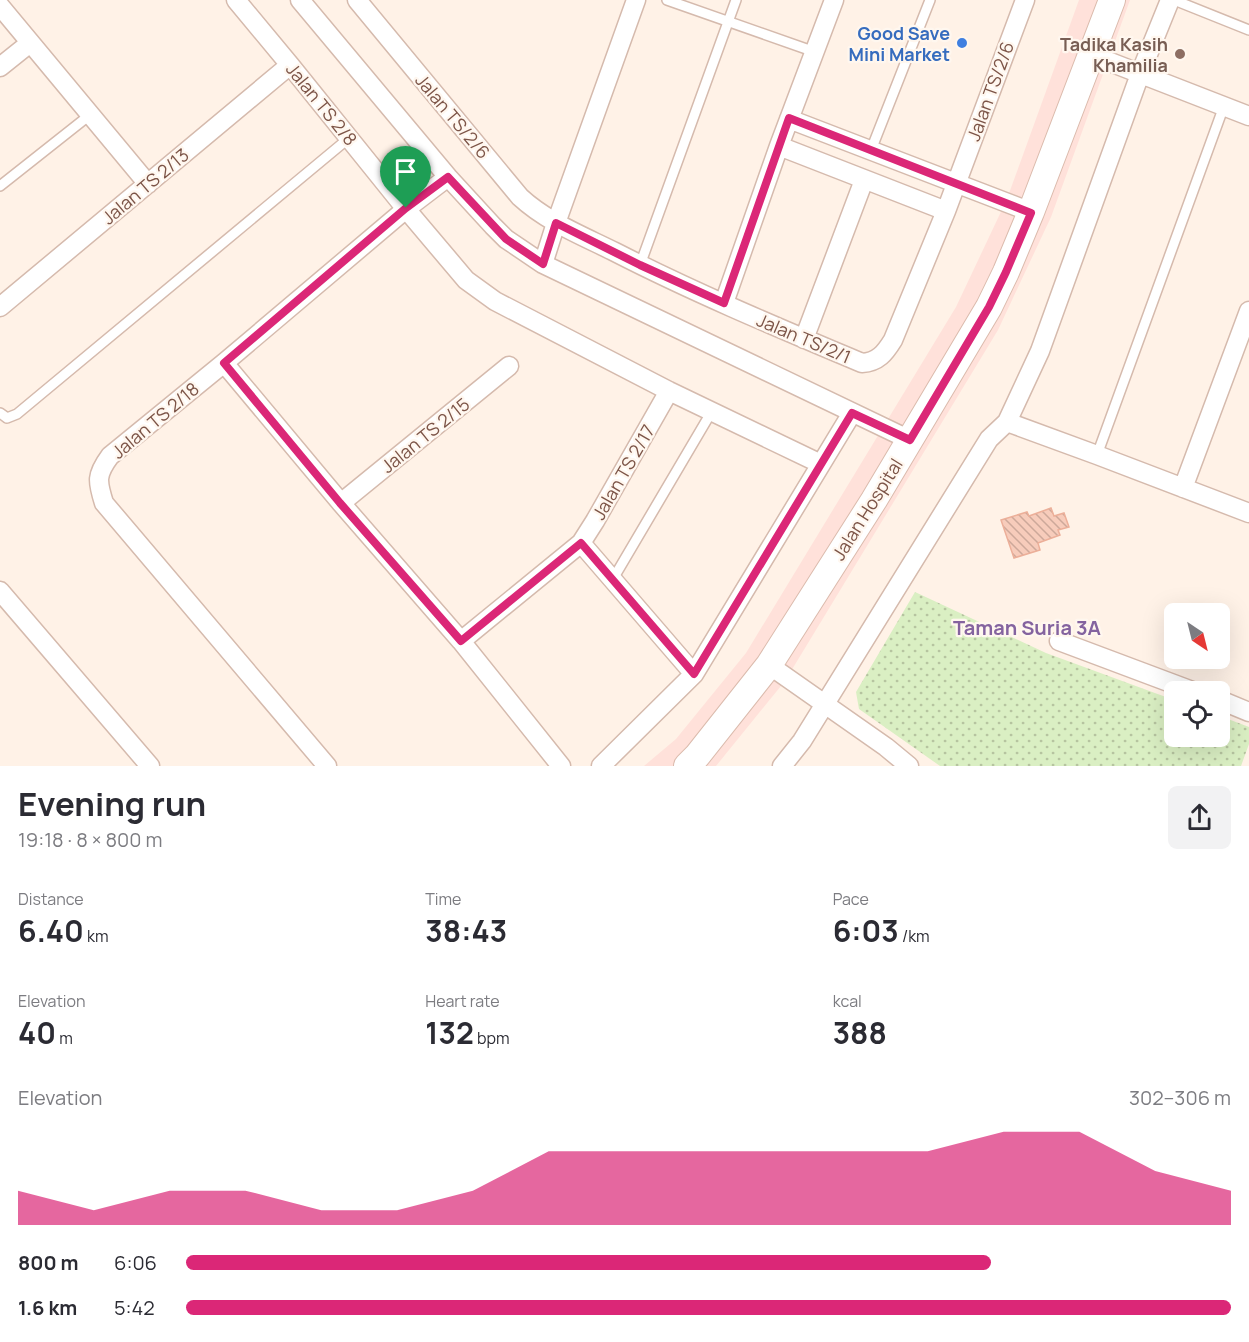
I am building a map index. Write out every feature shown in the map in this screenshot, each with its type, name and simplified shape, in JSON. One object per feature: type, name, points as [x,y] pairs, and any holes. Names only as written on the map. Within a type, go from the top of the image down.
[{"type":"street","name":"Jalan TS 2/8","points":[[237,0],[466,280],[481,292],[669,391],[821,464]]},
{"type":"street","points":[[300,0],[448,177],[506,239],[543,264],[910,440]]},
{"type":"street","name":"Jalan TS/2/6","points":[[357,0],[520,197],[556,223]]},
{"type":"street","points":[[543,264],[636,0]]},
{"type":"street","points":[[724,303],[789,118],[834,0]]},
{"type":"street","name":"Jalan TS/2/6","points":[[956,183],[1025,0]]},
{"type":"street","name":"Jalan Hospital","points":[[687,766],[711,740],[769,665],[874,500],[989,307],[1031,213],[1112,0]]},
{"type":"street","points":[[782,766],[802,741],[989,439],[1007,422],[1040,351],[1140,74],[1172,0]]},
{"type":"street","points":[[0,6],[148,184]]},
{"type":"street","points":[[0,68],[30,43]]},
{"type":"street","points":[[1092,55],[1249,116]]},
{"type":"street","name":"Jalan TS 2/13","points":[[0,307],[290,65]]},
{"type":"street","points":[[789,118],[1031,213]]},
{"type":"street","points":[[779,146],[946,211]]},
{"type":"street","name":"Jalan TS 2/18","points":[[327,766],[104,503],[98,478],[103,465],[110,456],[224,363],[406,208],[448,177]]},
{"type":"street","points":[[804,339],[864,180]]},
{"type":"street","name":"Jalan TS/2/1","points":[[556,223],[640,265],[804,339],[862,363],[870,363],[885,353],[893,340],[956,183]]},
{"type":"street","points":[[1183,488],[1248,317]]},
{"type":"street","points":[[224,363],[340,503],[461,641],[561,766]]},
{"type":"street","name":"Jalan TS 2/15","points":[[340,503],[509,366]]},
{"type":"street","name":"Jalan TS 2/17","points":[[461,641],[581,543],[669,391]]},
{"type":"street","points":[[601,766],[694,674],[852,413]]},
{"type":"street","points":[[1007,422],[1249,513]]},
{"type":"street","points":[[581,543],[694,674]]},
{"type":"street","points":[[4,604],[150,766]]},
{"type":"street","points":[[1059,641],[1166,681]]},
{"type":"street","points":[[769,665],[886,747],[909,766]]},
{"type":"street","points":[[1230,704],[1249,711]]},
{"type":"lane","points":[[667,0],[815,51]]},
{"type":"lane","points":[[640,265],[736,0]]},
{"type":"lane","points":[[872,150],[930,0]]},
{"type":"lane","points":[[1172,0],[1249,30]]},
{"type":"lane","points":[[1097,455],[1224,106]]},
{"type":"lane","points":[[0,186],[91,114]]},
{"type":"lane","points":[[0,413],[8,418],[17,414],[349,138]]},
{"type":"lane","points":[[613,579],[712,411]]},
{"type":"shaded area","points":[[1079,0],[1130,0],[1051,217],[998,330],[785,681],[716,766],[644,766],[676,739],[746,653],[956,307],[1007,199]]},
{"type":"green space","points":[[915,592],[1046,653],[1164,696],[1164,747],[1230,747],[1230,720],[1249,727],[1249,744],[1241,766],[940,766],[859,709],[856,692]]},
{"type":"building","points":[[1051,508],[1054,516],[1064,513],[1069,527],[1058,530],[1060,535],[1038,543],[1040,550],[1014,558],[1001,520],[1027,512],[1029,516]]},
{"type":"place","name":"Good Save Mini Market","points":[[962,43]]},
{"type":"place","name":"Tadika Kasih Khamilia","points":[[1180,54]]},
{"type":"district","name":"Taman Suria 3A","points":[[1027,627]]},
{"type":"route","points":[[789,118],[1031,213],[989,307],[910,440],[852,413],[694,674],[581,543],[461,641],[340,503],[224,363],[406,208],[448,177],[506,239],[543,264],[556,223],[640,265],[724,303],[789,118]]}]
